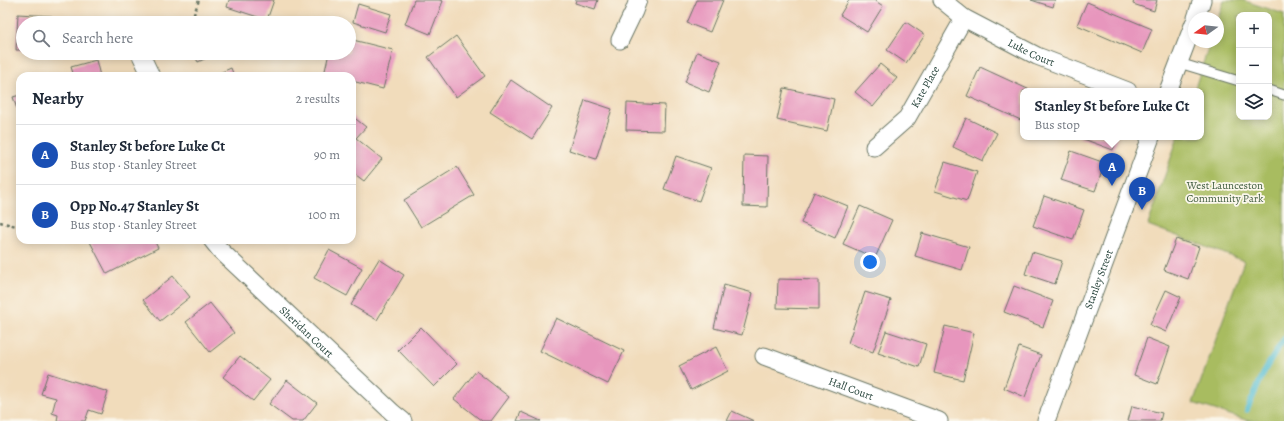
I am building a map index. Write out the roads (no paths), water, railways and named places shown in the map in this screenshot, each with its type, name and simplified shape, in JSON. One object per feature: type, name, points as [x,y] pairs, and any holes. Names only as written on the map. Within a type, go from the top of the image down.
[{"type":"street","points":[[620,40],[638,0]]},
{"type":"street","name":"Luke Court","points":[[942,0],[964,18],[1037,56],[1120,88]]},
{"type":"street","points":[[1198,12],[1202,0]]},
{"type":"street","name":"Kate Place","points":[[874,147],[907,118],[964,18]]},
{"type":"street","points":[[1169,88],[1188,39]]},
{"type":"street","points":[[143,60],[149,72]]},
{"type":"street","name":"Stanley Street","points":[[1046,421],[1150,140]]},
{"type":"street","name":"Sheridan Court","points":[[215,244],[387,408],[403,421]]},
{"type":"street","name":"Hall Court","points":[[764,356],[939,421]]},
{"type":"lane","points":[[1179,63],[1236,80]]},
{"type":"lane","points":[[1272,91],[1284,94]]},
{"type":"waterway","points":[[1247,410],[1266,368],[1284,339]]},
{"type":"place","name":"Stanley St before Luke Ct","points":[[1112,186]]},
{"type":"place","name":"Opp No.47 Stanley St","points":[[1142,210]]},
{"type":"park label","name":"West Launceston Community Park","points":[[1225,191]]}]
